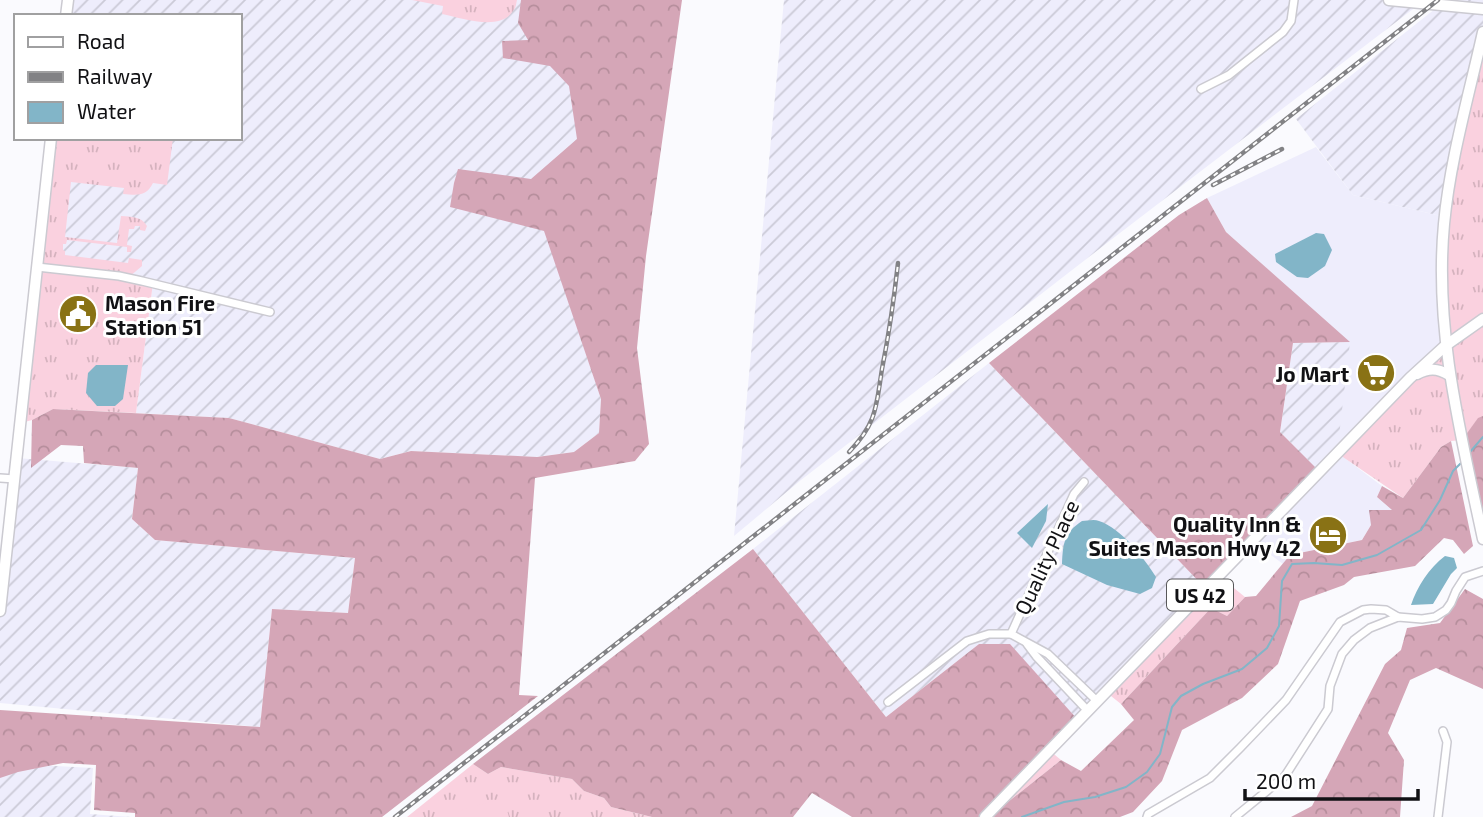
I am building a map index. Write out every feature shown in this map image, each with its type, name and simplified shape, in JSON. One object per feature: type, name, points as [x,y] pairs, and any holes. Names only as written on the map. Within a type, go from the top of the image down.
[{"type":"main road","points":[[1389,0],[1483,9]]},
{"type":"main road","points":[[1483,32],[1453,167],[1445,217],[1441,277],[1449,375],[1483,539]]},
{"type":"main road","points":[[0,611],[51,140]]},
{"type":"main road","name":"US 42","points":[[985,817],[1410,377],[1445,346],[1483,319]]},
{"type":"main road","points":[[1410,377],[1429,369],[1439,369],[1449,375]]},
{"type":"street","points":[[1201,89],[1229,75],[1283,32],[1291,21],[1294,0]]},
{"type":"street","points":[[37,267],[142,281],[270,312]]},
{"type":"street","points":[[0,478],[15,479]]},
{"type":"street","name":"Quality Place","points":[[1011,634],[1074,494],[1084,482]]},
{"type":"street","points":[[1235,817],[1285,776],[1328,709],[1330,686],[1342,654],[1354,640],[1370,628],[1398,617],[1435,617],[1446,610],[1465,577],[1483,570]]},
{"type":"street","points":[[1147,817],[1210,778],[1240,748],[1286,700],[1340,622],[1371,609],[1386,610],[1398,617]]},
{"type":"street","points":[[888,702],[967,641],[989,634],[1011,634],[1048,654],[1097,701]]},
{"type":"street","points":[[1025,641],[1087,710]]},
{"type":"street","points":[[1438,817],[1447,741],[1443,731]]},
{"type":"shaded area","points":[[68,0],[682,0],[545,231],[601,399],[599,433],[574,452],[536,457],[411,451],[380,459],[229,418],[136,413],[153,283],[37,267],[51,140],[242,140],[242,14],[66,14]]},
{"type":"shaded area","points":[[784,0],[1483,0],[1483,32],[1445,217],[1353,195],[1296,119],[1440,5],[1421,3],[801,480],[734,536]]},
{"type":"shaded area","points":[[1316,147],[1353,195],[1445,217],[1445,346],[1338,453],[1382,486],[1377,497],[1393,511],[1371,525],[1362,540],[1290,555],[1283,564],[1252,541],[1350,343],[1226,232],[1207,198]]},
{"type":"shaded area","points":[[1350,342],[1337,453],[1320,472],[1280,432],[1293,343]]},
{"type":"shaded area","points":[[989,363],[1206,589],[1078,720],[1009,644],[979,644],[886,717],[753,549]]},
{"type":"shaded area","points":[[17,458],[138,468],[132,519],[155,540],[355,558],[348,613],[272,609],[260,727],[0,703],[0,608]]},
{"type":"shaded area","points":[[0,763],[93,768],[90,814],[131,817],[0,817]]},
{"type":"green space","points":[[412,0],[517,0],[515,9],[507,17],[499,21],[480,22],[442,14],[443,6]]},
{"type":"green space","points":[[521,0],[682,0],[646,256],[637,348],[649,444],[635,461],[535,478],[519,695],[538,696],[382,817],[135,817],[135,813],[94,810],[96,765],[63,763],[0,778],[0,710],[260,727],[272,609],[348,613],[355,558],[155,540],[132,519],[138,468],[84,463],[83,446],[61,445],[31,468],[32,420],[53,409],[229,418],[380,459],[411,451],[537,457],[574,452],[599,433],[601,399],[544,231],[450,207],[458,169],[531,179],[577,139],[569,86],[550,66],[503,58],[502,41],[528,40],[518,23]]},
{"type":"green space","points":[[1483,32],[1483,416],[1462,440],[1451,441],[1441,447],[1403,498],[1337,453],[1445,346],[1445,217]]},
{"type":"green space","points":[[51,140],[173,140],[167,185],[153,183],[144,193],[133,195],[123,194],[124,188],[71,182],[65,237],[117,243],[121,216],[139,219],[147,226],[145,231],[140,230],[140,226],[129,229],[127,245],[132,246],[131,252],[127,252],[127,247],[67,240],[66,244],[63,244],[65,255],[128,263],[129,258],[142,260],[142,266],[129,277],[153,283],[136,413],[53,409],[21,423]]},
{"type":"green space","points":[[1207,198],[1226,232],[1350,342],[1293,343],[1280,432],[1320,472],[1206,589],[989,363],[1179,215]]},
{"type":"green space","points":[[1483,416],[1483,539],[1462,440],[1478,418]]},
{"type":"green space","points":[[1451,441],[1473,546],[1464,554],[1453,540],[1444,538],[1415,566],[1354,577],[1344,585],[1300,601],[1278,664],[1242,698],[1182,730],[1162,781],[1133,812],[1120,817],[989,817],[1061,760],[1081,771],[1134,720],[1121,704],[1211,608],[1227,616],[1245,597],[1256,596],[1290,555],[1362,540],[1371,525],[1369,510],[1392,510],[1377,497],[1382,486],[1403,498],[1441,447]]},
{"type":"green space","points":[[753,549],[886,717],[979,644],[1010,644],[1078,720],[985,817],[852,817],[812,793],[793,817],[652,817],[611,807],[604,798],[584,791],[572,779],[501,767],[488,774],[473,764]]},
{"type":"green space","points":[[1219,576],[1245,597],[1227,616],[1211,608],[1121,704],[1106,692]]},
{"type":"green space","points":[[1465,589],[1483,599],[1483,689],[1436,668],[1410,680],[1388,733],[1404,760],[1400,817],[1291,817],[1312,806],[1385,664],[1401,650],[1407,628],[1440,623]]},
{"type":"green space","points":[[1049,750],[1061,760],[989,817]]},
{"type":"green space","points":[[473,764],[488,774],[501,767],[572,779],[584,791],[604,798],[611,807],[652,817],[407,817]]},
{"type":"green space","points":[[499,799],[505,803],[509,817],[456,817],[456,812]]},
{"type":"water","points":[[1316,233],[1324,234],[1332,250],[1325,266],[1308,278],[1297,277],[1276,262],[1275,254]]},
{"type":"water","points":[[96,365],[128,365],[123,399],[115,406],[97,406],[86,393],[88,373]]},
{"type":"water","points":[[1048,504],[1046,521],[1032,548],[1017,533]]},
{"type":"water","points":[[1082,521],[1099,521],[1124,537],[1156,577],[1152,588],[1140,594],[1107,585],[1062,564],[1066,539],[1071,530]]},
{"type":"water","points":[[1445,556],[1454,558],[1457,568],[1433,604],[1411,605],[1424,578]]},
{"type":"waterway","points":[[1470,452],[1483,437]]},
{"type":"waterway","points":[[1022,817],[1064,802],[1095,797],[1126,787],[1147,772],[1160,754],[1172,707],[1181,696],[1242,669],[1267,648],[1279,626],[1282,581],[1292,564],[1342,565],[1377,555],[1421,530],[1440,500],[1453,471],[1462,462]]},
{"type":"railway","points":[[395,817],[1438,0]]},
{"type":"railway","points":[[1213,185],[1282,149]]},
{"type":"railway","points":[[849,452],[865,432],[874,414],[898,263]]},
{"type":"place","name":"Mason Fire Station 51","points":[[78,314]]},
{"type":"place","name":"Jo Mart","points":[[1376,373]]},
{"type":"place","name":"Quality Inn & Suites Mason Hwy 42","points":[[1328,535]]}]
